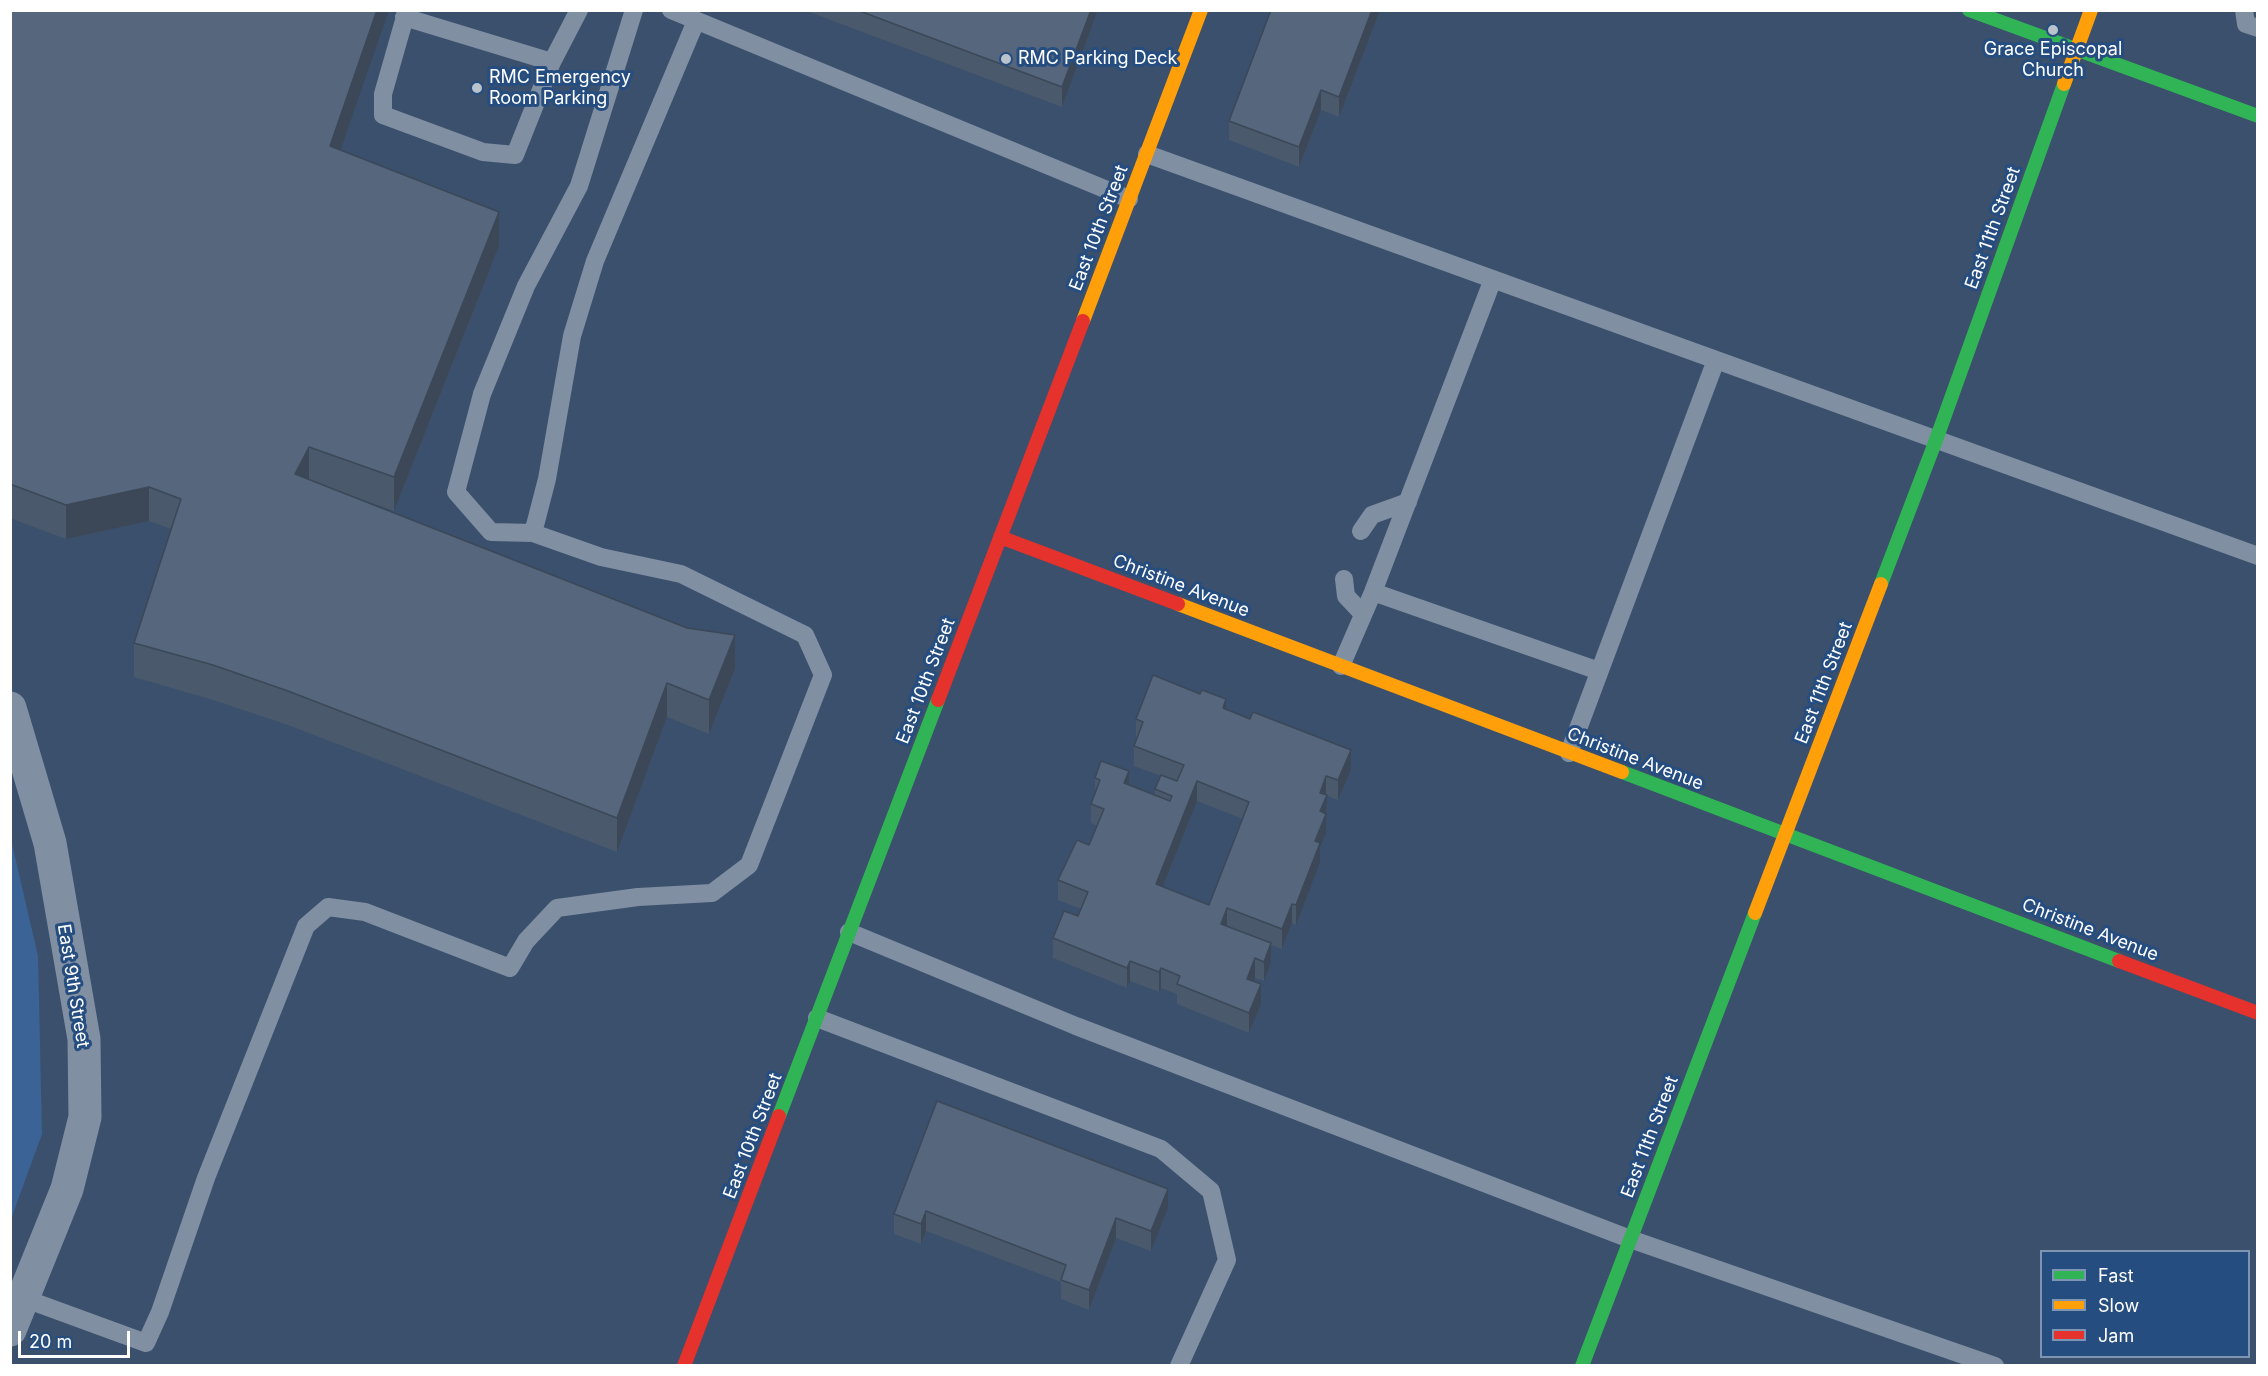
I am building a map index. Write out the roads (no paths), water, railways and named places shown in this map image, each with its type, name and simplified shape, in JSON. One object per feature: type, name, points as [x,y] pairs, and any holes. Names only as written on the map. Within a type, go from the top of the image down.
[{"type":"street","name":"East 10th Street","points":[[684,1365],[1202,10]]},
{"type":"street","points":[[1969,10],[2258,116]]},
{"type":"street","name":"East 11th Street","points":[[1582,1365],[1936,440],[2091,10]]},
{"type":"street","name":"Christine Avenue","points":[[1000,537],[2258,1013]]},
{"type":"street","name":"East 9th Street","points":[[10,708],[50,843],[84,1039],[85,1117],[67,1189],[10,1330]]},
{"type":"lane","points":[[552,62],[405,14],[383,94],[383,115],[483,152],[515,155],[552,62],[579,10]]},
{"type":"lane","points":[[23,1298],[146,1343],[160,1312],[206,1178],[306,926],[328,907],[364,912],[510,968],[526,941],[557,908],[638,897],[712,893],[749,865],[823,675],[805,635],[681,574],[601,557],[533,533],[491,532],[456,492],[482,394],[526,286],[579,186],[634,10]]},
{"type":"lane","points":[[670,10],[1129,199]]},
{"type":"lane","points":[[2244,10],[2246,24],[2258,28]]},
{"type":"lane","points":[[533,533],[547,479],[572,336],[595,261],[696,21]]},
{"type":"lane","points":[[1147,154],[2258,556]]},
{"type":"lane","points":[[1341,666],[1373,592],[1493,279]]},
{"type":"lane","points":[[1569,753],[1716,360]]},
{"type":"lane","points":[[1361,531],[1372,515],[1408,502]]},
{"type":"lane","points":[[1344,579],[1346,596],[1363,614]]},
{"type":"lane","points":[[1373,592],[1599,671]]},
{"type":"lane","points":[[849,932],[1076,1026],[1630,1239],[1995,1365]]},
{"type":"lane","points":[[817,1018],[1161,1149],[1211,1191],[1227,1260],[1179,1365]]},
{"type":"place","name":"Grace Episcopal Church","points":[[2053,30]]},
{"type":"place","name":"RMC Parking Deck","points":[[1006,59]]},
{"type":"place","name":"RMC Emergency Room Parking","points":[[477,88]]}]
